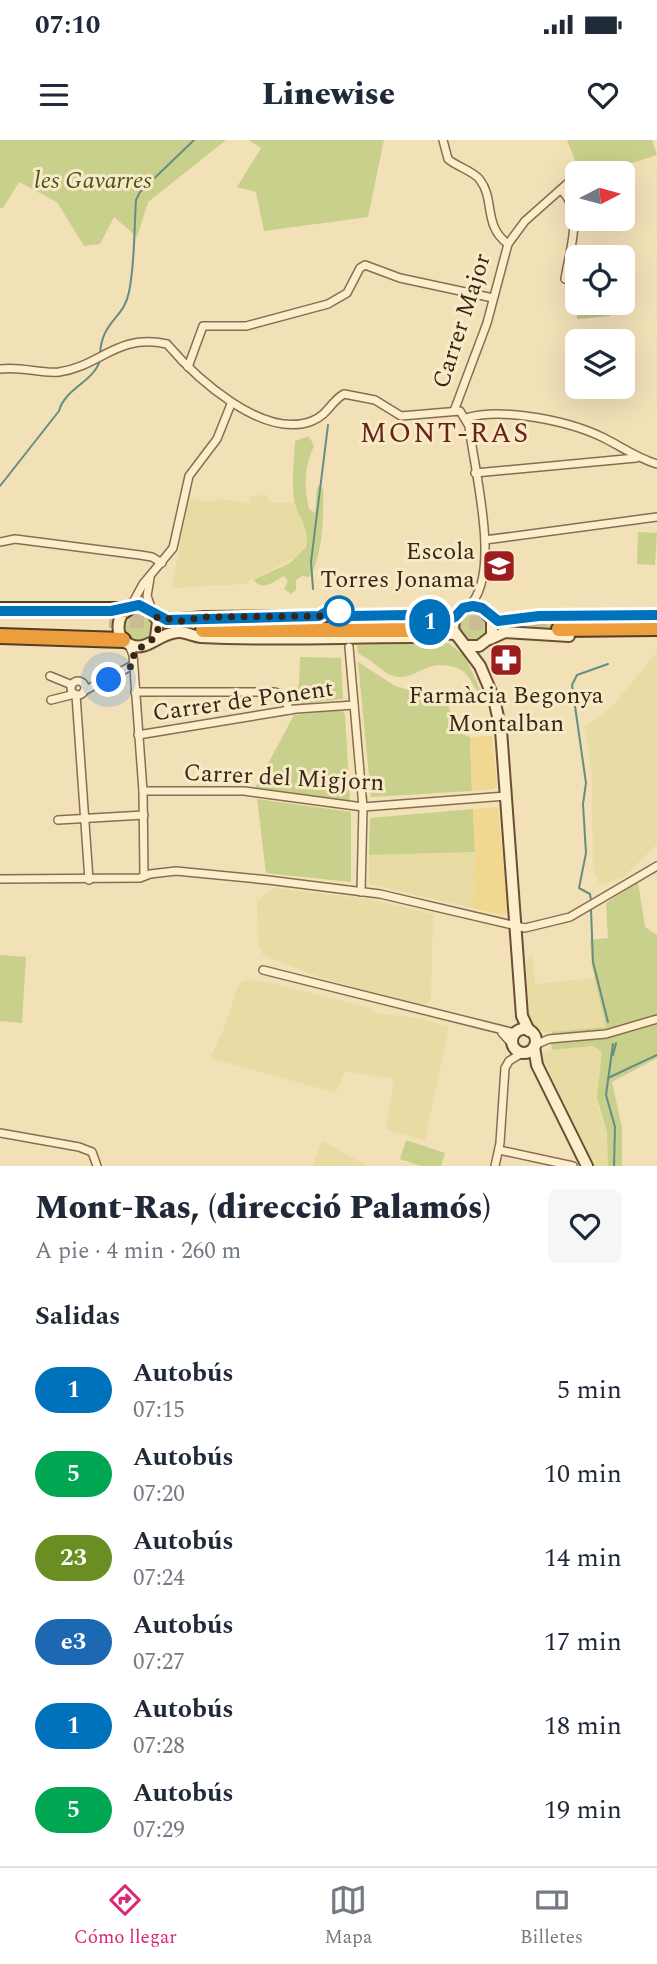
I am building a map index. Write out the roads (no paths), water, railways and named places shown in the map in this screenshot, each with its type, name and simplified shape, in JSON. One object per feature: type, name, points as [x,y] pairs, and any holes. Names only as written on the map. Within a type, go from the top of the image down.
[{"type":"highway","points":[[0,610],[127,609]]},
{"type":"highway","points":[[0,616],[124,640]]},
{"type":"highway","points":[[657,621],[560,625],[657,628]]},
{"type":"highway","points":[[203,626],[407,627]]},
{"type":"highway","points":[[0,627],[124,640]]},
{"type":"highway","points":[[0,636],[124,640]]},
{"type":"main road","points":[[154,614],[159,625],[156,637],[149,644],[124,640],[118,627],[127,609],[142,606],[154,614],[182,621],[204,617],[408,615],[432,622],[455,617],[467,607],[479,607],[505,621],[539,616],[657,615]]},
{"type":"main road","points":[[480,666],[494,628],[489,614]]},
{"type":"main road","points":[[454,634],[455,617]]},
{"type":"main road","points":[[156,637],[180,632],[199,637],[412,637],[436,632],[454,634],[465,646],[480,666],[496,707],[517,925],[523,1042],[587,1166]]},
{"type":"main road","points":[[465,646],[476,647],[512,632],[544,636],[657,635]]},
{"type":"street","name":"Carrer Major","points":[[443,140],[448,159],[478,177],[484,185],[492,224],[500,238],[508,244]]},
{"type":"street","name":"Carrer Major","points":[[454,411],[493,298],[508,244],[525,221],[565,186]]},
{"type":"street","points":[[561,190],[570,198],[574,212],[570,245]]},
{"type":"street","points":[[188,367],[203,326],[257,324],[328,304],[347,293],[360,268],[365,265],[400,278],[493,298]]},
{"type":"street","points":[[0,369],[25,367],[57,372],[77,367],[111,349],[144,341],[167,344],[188,367],[231,404],[281,423],[296,425],[327,414],[344,394],[375,400],[401,416],[460,411],[466,418],[485,540],[486,558],[480,594],[489,614]]},
{"type":"street","points":[[127,609],[176,541],[189,476],[217,439],[231,404]]},
{"type":"street","points":[[466,418],[486,413],[545,421],[602,437],[637,458],[657,464]]},
{"type":"street","points":[[618,459],[623,449]]},
{"type":"street","points":[[475,473],[637,458]]},
{"type":"street","points":[[485,540],[657,517]]},
{"type":"street","points":[[0,542],[15,539],[127,553],[152,557],[162,563]]},
{"type":"street","points":[[150,577],[147,596],[154,614]]},
{"type":"street","points":[[467,607],[480,594]]},
{"type":"street","points":[[124,640],[133,665],[143,791],[145,876]]},
{"type":"street","name":"Carrer de Ponent","points":[[349,647],[363,807],[361,892]]},
{"type":"street","points":[[51,700],[96,686],[133,665]]},
{"type":"street","points":[[50,676],[76,693]]},
{"type":"street","points":[[89,880],[76,693],[81,682],[96,686]]},
{"type":"street","points":[[135,692],[275,692],[282,695],[290,710]]},
{"type":"street","name":"Carrer de Ponent","points":[[138,735],[290,710],[354,705]]},
{"type":"street","name":"Carrer del Migjorn","points":[[143,791],[244,791],[363,807],[506,796]]},
{"type":"street","points":[[58,820],[144,816]]},
{"type":"street","points":[[0,879],[89,880],[176,871],[361,892],[525,928],[549,924],[592,907],[657,866]]},
{"type":"street","points":[[263,970],[501,1032],[523,1042],[606,1034],[657,1019]]},
{"type":"street","points":[[495,1166],[499,1150],[505,1069],[523,1042]]},
{"type":"street","points":[[0,1133],[79,1147],[92,1152],[97,1166]]},
{"type":"street","points":[[499,1150],[573,1166]]},
{"type":"waterway","points":[[100,355],[104,335],[129,292],[136,200],[140,192],[194,140]]},
{"type":"waterway","points":[[0,486],[59,411],[67,396],[92,374],[100,360]]},
{"type":"waterway","points":[[313,589],[311,562],[328,425]]},
{"type":"waterway","points":[[591,900],[590,894],[579,888],[586,853],[583,804],[586,783],[572,685],[577,675],[608,664]]},
{"type":"waterway","points":[[591,909],[593,962],[608,1022]]},
{"type":"waterway","points":[[613,1055],[616,1043]]},
{"type":"waterway","points":[[613,1044],[606,1095],[615,1127],[614,1166]]},
{"type":"waterway","points":[[608,1078],[657,1055]]},
{"type":"tunnel","points":[[109,621],[170,622]]},
{"type":"tunnel","points":[[406,624],[561,622]]},
{"type":"place","name":"Escola Torres Jonama","points":[[499,566]]},
{"type":"place","name":"Farmàcia Begonya Montalban","points":[[506,660]]},
{"type":"district","name":"MONT-RAS","points":[[445,433]]},
{"type":"park label","name":"les Gavarres","points":[[93,181]]}]
